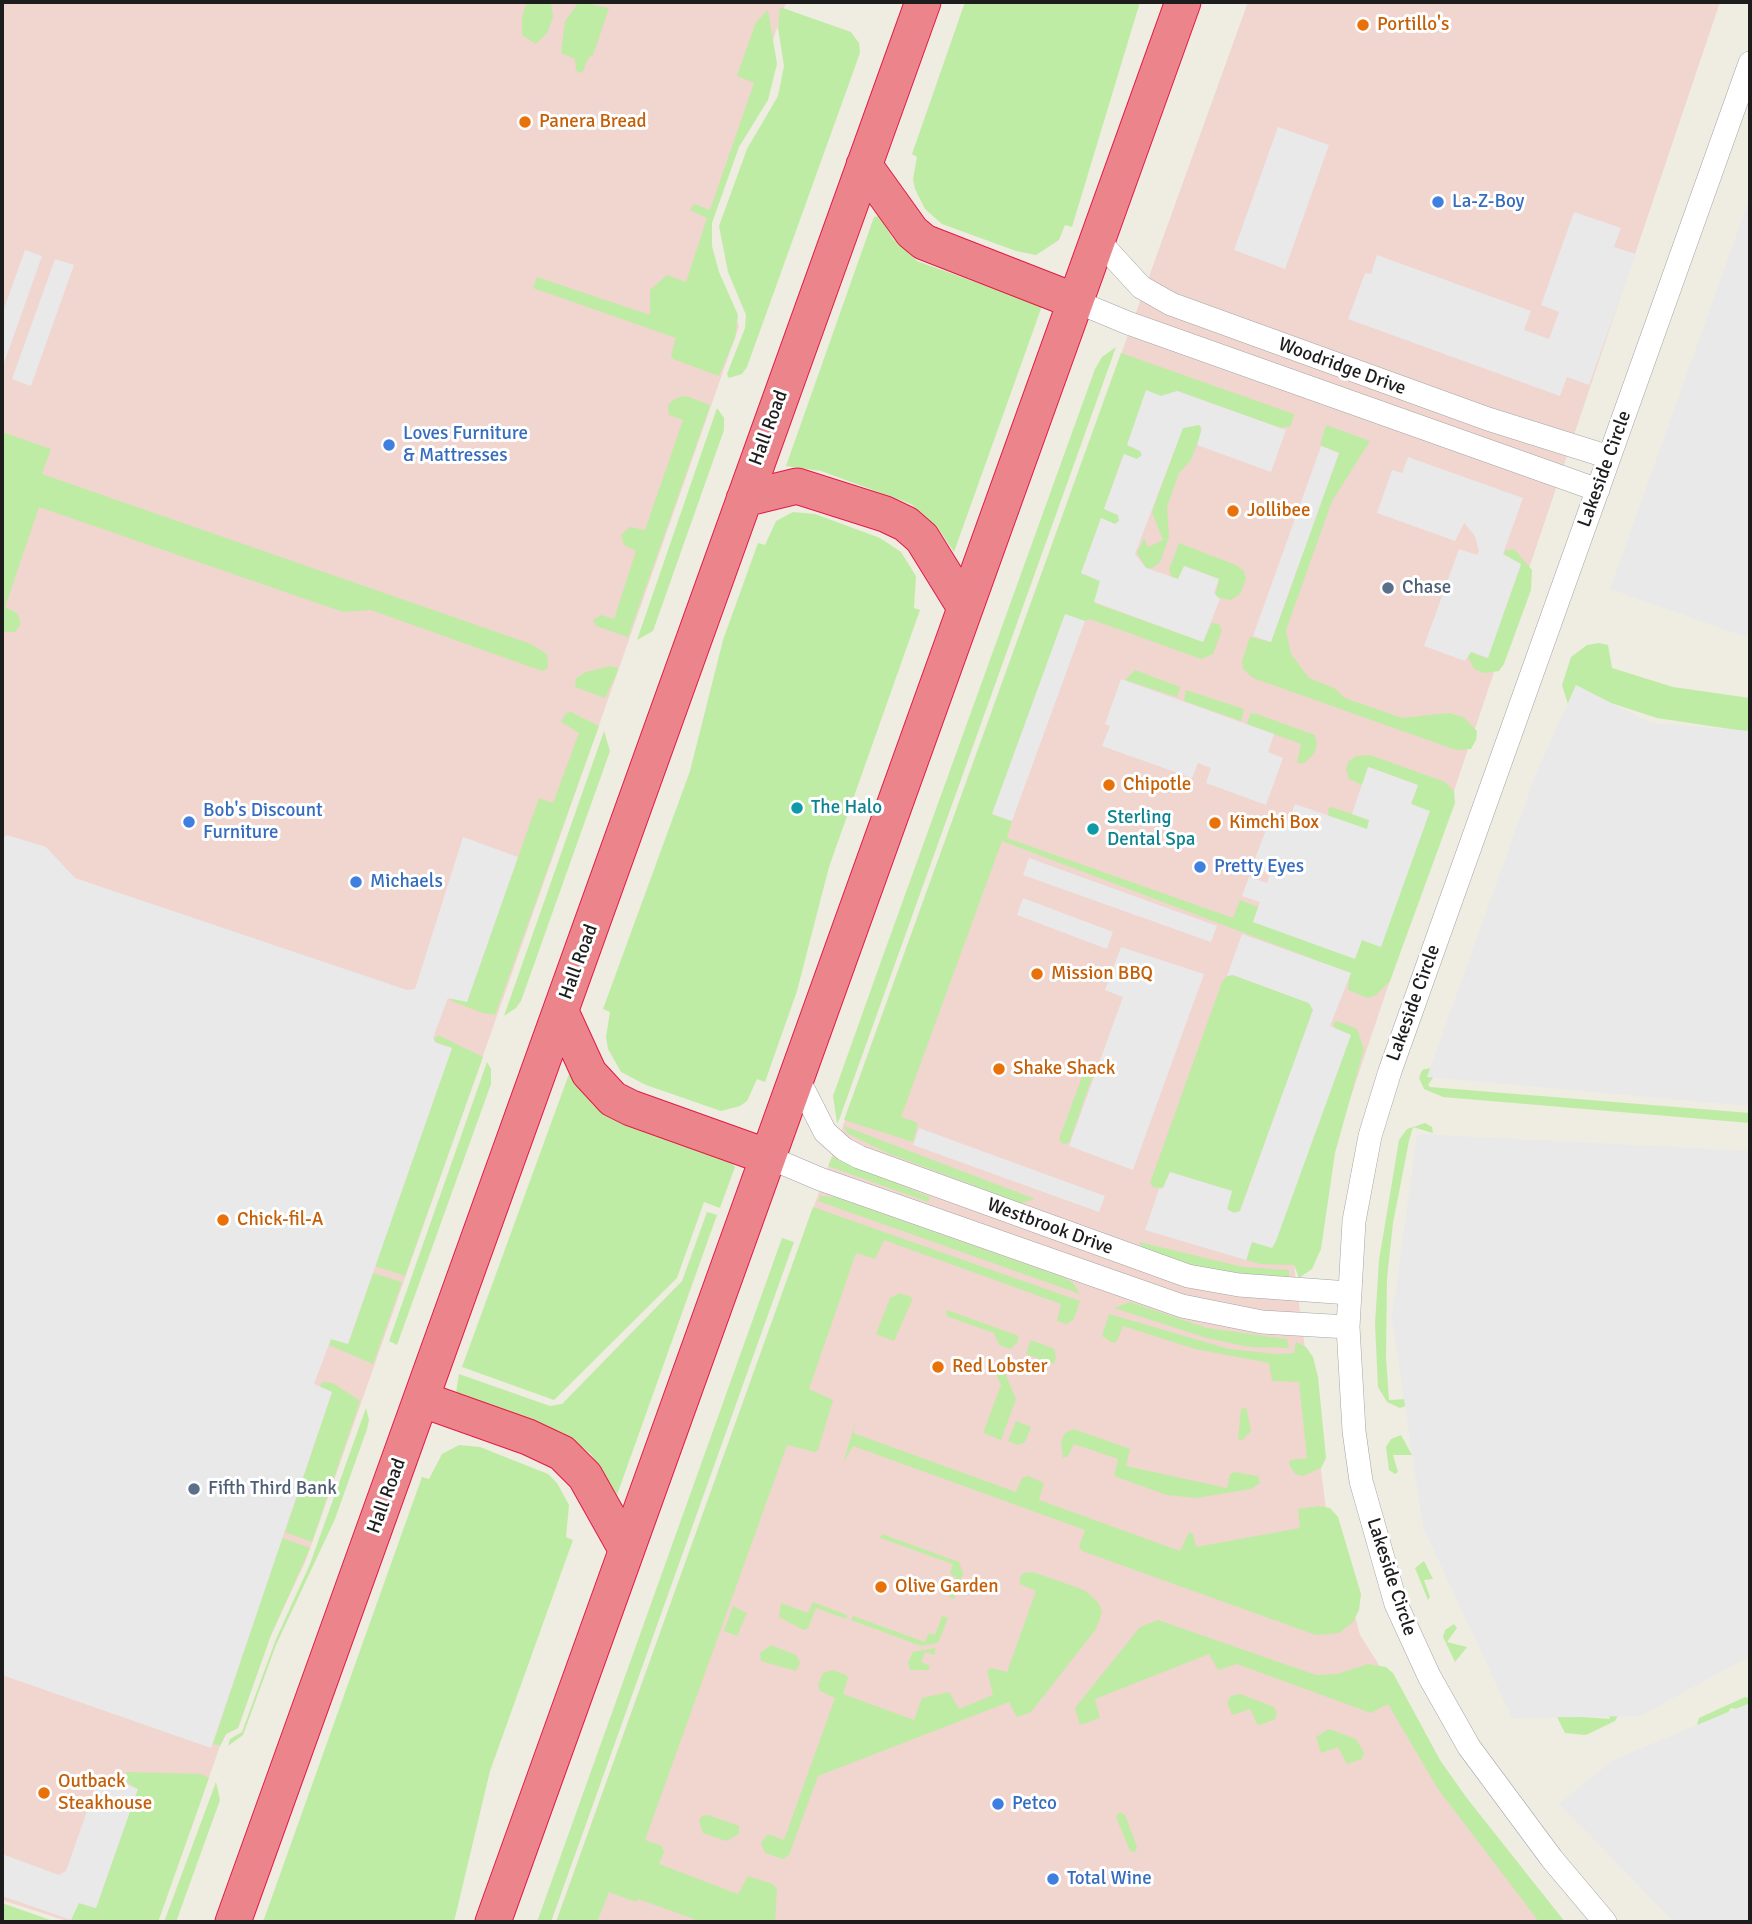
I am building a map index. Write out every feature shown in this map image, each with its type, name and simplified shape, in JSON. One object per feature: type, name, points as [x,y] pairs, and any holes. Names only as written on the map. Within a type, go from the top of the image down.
[{"type":"highway","name":"Hall Road","points":[[233,1922],[923,2]]},
{"type":"highway","points":[[494,1922],[964,606],[1183,2]]},
{"type":"highway","points":[[864,164],[907,226],[924,242],[1075,301]]},
{"type":"highway","points":[[744,499],[797,486],[885,514],[906,524],[922,538],[964,606]]},
{"type":"highway","points":[[561,1012],[589,1073],[613,1099],[631,1108],[768,1157]]},
{"type":"highway","points":[[421,1399],[528,1437],[562,1453],[585,1476],[626,1549]]},
{"type":"street","name":"Lakeside Circle","points":[[1605,1922],[1552,1859],[1469,1747],[1404,1625],[1378,1549],[1361,1481],[1354,1431],[1348,1327],[1354,1221],[1370,1136],[1381,1097],[1750,63]]},
{"type":"street","name":"Woodridge Drive","points":[[1097,239],[1141,287],[1171,304],[1475,414],[1609,457]]},
{"type":"street","name":"Woodridge Drive","points":[[1075,301],[1141,328],[1598,490]]},
{"type":"street","name":"Westbrook Drive","points":[[796,1075],[825,1132],[844,1149],[859,1157],[1188,1276],[1238,1286],[1349,1293]]},
{"type":"street","name":"Westbrook Drive","points":[[768,1157],[873,1198],[1182,1306],[1262,1322],[1348,1327]]},
{"type":"shaded area","points":[[2,2],[786,2],[703,243],[739,326],[306,1560],[271,1635],[238,1728],[226,1734],[220,1746],[158,1922],[70,1922],[2,1900]]},
{"type":"shaded area","points":[[1248,2],[1720,2],[1294,1265],[1326,1509],[1360,1635],[1542,1922],[556,1922]]},
{"type":"shaded area","points":[[1278,127],[1329,145],[1285,269],[1234,250]]},
{"type":"shaded area","points":[[1750,197],[1750,635],[1746,637],[1610,589]]},
{"type":"shaded area","points":[[1574,212],[1621,228],[1614,247],[1636,254],[1589,385],[1567,377],[1560,396],[1348,319],[1365,273],[1371,274],[1377,255],[1531,311],[1524,330],[1549,339],[1559,312],[1541,305]]},
{"type":"shaded area","points":[[25,250],[42,256],[2,369],[2,314]]},
{"type":"shaded area","points":[[55,259],[74,265],[31,386],[12,379]]},
{"type":"shaded area","points":[[1146,390],[1161,396],[1177,391],[1286,430],[1271,472],[1197,445],[1202,428],[1199,425],[1183,428],[1135,554],[1146,568],[1178,579],[1184,566],[1219,579],[1214,593],[1220,599],[1203,642],[1094,602],[1100,581],[1081,573],[1101,518],[1115,524],[1119,521],[1118,515],[1104,509],[1124,454],[1137,459],[1142,455],[1140,451],[1127,445]]},
{"type":"shaded area","points":[[1321,446],[1339,453],[1271,642],[1253,636]]},
{"type":"shaded area","points":[[1408,457],[1523,498],[1503,554],[1521,564],[1488,658],[1471,652],[1465,661],[1424,646],[1459,549],[1477,555],[1479,552],[1475,536],[1464,523],[1455,541],[1377,513],[1392,470],[1402,473]]},
{"type":"shaded area","points":[[1065,614],[1085,621],[1012,821],[992,814]]},
{"type":"shaded area","points":[[1121,679],[1274,734],[1268,752],[1283,758],[1266,805],[1206,783],[1211,768],[1198,763],[1192,778],[1102,746],[1110,726],[1105,724]]},
{"type":"shaded area","points":[[1576,685],[1651,723],[1750,731],[1750,1106],[1427,1077],[1535,776]]},
{"type":"shaded area","points":[[1368,767],[1418,785],[1411,804],[1430,811],[1381,947],[1362,940],[1355,959],[1253,922],[1260,902],[1242,896],[1249,877],[1267,883],[1270,874],[1252,866],[1272,815],[1289,821],[1295,804],[1367,829],[1369,820],[1352,814]]},
{"type":"shaded area","points":[[7,835],[46,847],[75,878],[407,990],[415,989],[463,837],[518,857],[467,1002],[448,998],[433,1038],[436,1043],[452,1048],[348,1344],[331,1339],[314,1384],[332,1392],[211,1748],[2,1675],[2,838]]},
{"type":"shaded area","points":[[1029,858],[1217,926],[1211,942],[1023,875]]},
{"type":"shaded area","points":[[1023,898],[1113,932],[1107,949],[1017,915]]},
{"type":"shaded area","points":[[1242,934],[1351,973],[1330,1026],[1351,1035],[1276,1241],[1272,1248],[1252,1242],[1246,1260],[1145,1230],[1159,1189],[1163,1188],[1170,1172],[1232,1191],[1227,1209],[1234,1213],[1240,1211],[1313,1010],[1309,1003],[1233,975],[1227,976]]},
{"type":"shaded area","points":[[1121,947],[1204,974],[1133,1170],[1069,1146],[1123,997],[1105,990]]},
{"type":"shaded area","points":[[919,1128],[1105,1196],[1099,1212],[913,1145]]},
{"type":"shaded area","points":[[1417,1134],[1750,1151],[1750,1656],[1640,1716],[1512,1718],[1423,1527],[1392,1318]]},
{"type":"shaded area","points":[[1750,1703],[1750,1922],[1674,1922],[1559,1804],[1613,1760]]},
{"type":"shaded area","points":[[100,1774],[138,1789],[96,1908],[79,1903],[71,1920],[2,1896],[2,1854],[59,1875],[66,1871]]},
{"type":"green space","points":[[527,2],[551,2],[553,17],[547,33],[536,44],[522,35],[522,16]]},
{"type":"green space","points":[[579,2],[609,8],[593,55],[589,57],[582,73],[576,71],[575,59],[561,53],[565,21]]},
{"type":"green space","points":[[965,2],[1140,2],[1072,227],[1065,225],[1059,240],[1036,255],[1016,251],[942,224],[925,209],[915,189],[913,179],[917,157],[912,154]]},
{"type":"green space","points":[[780,7],[851,32],[859,43],[860,53],[747,367],[742,374],[729,378],[727,374],[745,328],[746,315],[728,272],[719,226],[747,149],[778,96],[784,66],[778,28]]},
{"type":"green space","points":[[768,10],[777,64],[768,100],[739,147],[712,223],[712,246],[719,272],[738,315],[735,338],[719,376],[673,359],[671,355],[676,338],[533,288],[537,277],[650,315],[650,290],[667,275],[686,282],[707,218],[690,210],[694,204],[710,210],[754,83],[737,76],[756,22]]},
{"type":"green space","points":[[879,216],[893,239],[917,261],[1042,306],[954,552],[938,528],[911,504],[821,471],[786,466],[874,217]]},
{"type":"green space","points":[[1116,347],[837,1123],[833,1096],[884,953],[1095,369],[1102,357]]},
{"type":"green space","points":[[1121,353],[1294,414],[1293,420],[1290,426],[1280,428],[1178,391],[1161,396],[1147,391],[1127,445],[1140,451],[1142,455],[1137,459],[1123,455],[1104,509],[1118,515],[1119,521],[1115,524],[1101,519],[1081,573],[1100,581],[1095,603],[1203,642],[1212,623],[1219,624],[1222,630],[1213,654],[1201,659],[1090,619],[1085,621],[1065,615],[992,814],[1012,821],[1007,838],[1233,918],[1240,900],[1258,907],[1253,922],[1362,940],[1381,947],[1411,804],[1418,785],[1369,767],[1362,785],[1349,779],[1346,770],[1348,762],[1356,756],[1370,755],[1445,782],[1454,791],[1455,803],[1390,981],[1376,995],[1368,998],[1348,990],[1350,973],[1002,841],[901,1117],[918,1123],[913,1142],[844,1120]]},
{"type":"green space","points":[[686,396],[710,405],[628,637],[596,626],[593,620],[601,615],[614,619],[636,551],[624,545],[621,535],[630,527],[645,530],[683,420],[669,415],[668,405],[676,398]]},
{"type":"green space","points":[[717,408],[724,418],[724,430],[653,631],[637,640]]},
{"type":"green space","points":[[1200,425],[1201,434],[1191,460],[1179,473],[1167,507],[1169,537],[1160,562],[1152,568],[1146,568],[1137,553],[1144,538],[1148,547],[1163,540],[1152,512],[1183,427]]},
{"type":"green space","points":[[1326,425],[1370,441],[1332,501],[1286,630],[1291,654],[1309,678],[1334,688],[1345,698],[1402,718],[1449,713],[1463,717],[1477,731],[1471,749],[1456,750],[1253,678],[1243,669],[1242,661],[1250,637],[1271,642],[1339,453],[1320,445]]},
{"type":"green space","points":[[2,432],[51,449],[42,474],[531,644],[547,654],[548,668],[542,671],[371,610],[343,612],[39,507],[5,607],[17,613],[21,624],[15,632],[2,632]]},
{"type":"green space","points":[[793,512],[815,514],[880,538],[901,552],[916,576],[914,608],[920,610],[829,867],[797,991],[765,1082],[757,1079],[747,1101],[740,1106],[721,1111],[646,1085],[621,1072],[608,1049],[606,1037],[610,1012],[603,1009],[690,771],[723,640],[758,543],[765,545],[776,521]]},
{"type":"green space","points":[[1179,543],[1236,565],[1244,571],[1246,579],[1240,594],[1231,600],[1215,597],[1219,579],[1185,566],[1178,579],[1172,577],[1169,570]]},
{"type":"green space","points":[[1514,549],[1532,570],[1531,590],[1504,664],[1499,671],[1484,673],[1474,669],[1467,655],[1471,652],[1487,658],[1521,565],[1504,557],[1505,551]]},
{"type":"green space","points":[[1587,645],[1608,645],[1612,668],[1673,687],[1750,698],[1750,732],[1657,718],[1614,704],[1568,704],[1562,685],[1571,657]]},
{"type":"green space","points":[[610,666],[618,668],[605,698],[575,687],[576,678],[586,672]]},
{"type":"green space","points":[[1135,670],[1180,687],[1177,697],[1125,680]]},
{"type":"green space","points":[[1186,690],[1244,709],[1241,721],[1184,701]]},
{"type":"green space","points":[[571,712],[599,726],[495,1015],[483,1013],[451,1001],[452,996],[467,1001],[539,798],[553,803],[579,733],[561,722],[566,713]]},
{"type":"green space","points":[[1254,713],[1315,735],[1317,745],[1313,755],[1304,763],[1297,763],[1301,744],[1247,724],[1250,714]]},
{"type":"green space","points":[[604,731],[610,751],[521,1001],[504,1016]]},
{"type":"green space","points":[[1332,807],[1369,820],[1370,827],[1365,830],[1329,817],[1328,809]]},
{"type":"green space","points":[[1233,975],[1309,1003],[1313,1010],[1240,1211],[1234,1213],[1227,1209],[1232,1191],[1170,1172],[1163,1188],[1153,1187],[1150,1183],[1222,982],[1227,976]]},
{"type":"green space","points":[[1337,1021],[1357,1029],[1364,1049],[1335,1153],[1321,1249],[1312,1269],[1299,1278],[1294,1265],[1260,1264],[1246,1260],[1252,1241],[1350,1035],[1335,1028],[1333,1024]]},
{"type":"green space","points":[[438,1035],[483,1057],[405,1276],[375,1266],[452,1048],[433,1041]]},
{"type":"green space","points":[[487,1062],[491,1069],[491,1084],[397,1345],[389,1341]]},
{"type":"green space","points":[[1435,1067],[1439,1069],[1428,1085],[1430,1087],[1750,1113],[1750,1123],[1443,1097],[1424,1089],[1419,1078],[1422,1070]]},
{"type":"green space","points":[[1085,1069],[1094,1072],[1069,1143],[1063,1144],[1059,1139]]},
{"type":"green space","points":[[569,1074],[593,1105],[610,1117],[735,1167],[720,1208],[704,1202],[677,1278],[554,1400],[462,1367]]},
{"type":"green space","points":[[1425,1123],[1432,1127],[1433,1133],[1413,1127]]},
{"type":"green space","points":[[844,1126],[1035,1199],[1021,1203],[887,1153],[847,1133]]},
{"type":"green space","points":[[1413,1127],[1393,1223],[1387,1278],[1386,1357],[1389,1400],[1407,1399],[1406,1406],[1400,1408],[1387,1402],[1378,1387],[1375,1324],[1379,1260],[1399,1140],[1407,1129]]},
{"type":"green space","points":[[832,1157],[930,1197],[928,1202],[828,1166]]},
{"type":"green space","points":[[820,1196],[835,1197],[1065,1278],[1073,1283],[1080,1294],[818,1201]]},
{"type":"green space","points":[[813,1207],[1080,1301],[1074,1319],[1067,1324],[1057,1321],[1061,1304],[884,1240],[875,1259],[856,1253],[809,1389],[833,1400],[818,1450],[815,1452],[787,1445],[645,1840],[662,1846],[664,1852],[659,1864],[738,1894],[748,1876],[773,1884],[777,1889],[775,1922],[696,1922],[638,1899],[636,1902],[609,1892],[597,1922],[556,1922]]},
{"type":"green space","points":[[707,1212],[717,1215],[617,1495],[614,1496],[591,1454],[563,1433],[456,1393],[459,1374],[550,1406],[562,1404],[682,1281]]},
{"type":"green space","points":[[782,1238],[794,1242],[551,1922],[537,1922]]},
{"type":"green space","points":[[1139,1242],[1243,1267],[1289,1270],[1289,1280],[1202,1268],[1154,1254],[1143,1248]]},
{"type":"green space","points":[[373,1273],[402,1282],[373,1364],[329,1345],[331,1339],[348,1344]]},
{"type":"green space","points":[[900,1293],[913,1298],[894,1341],[876,1334],[890,1298]]},
{"type":"green space","points":[[1130,1302],[1207,1328],[1287,1339],[1289,1348],[1249,1347],[1207,1338],[1114,1308]]},
{"type":"green space","points":[[947,1310],[1019,1336],[1017,1343],[1010,1349],[999,1345],[994,1333],[946,1316]]},
{"type":"green space","points":[[1109,1314],[1229,1349],[1277,1354],[1294,1353],[1296,1342],[1306,1347],[1313,1357],[1318,1377],[1326,1458],[1321,1468],[1303,1476],[1295,1474],[1289,1464],[1290,1460],[1307,1458],[1299,1382],[1272,1381],[1269,1363],[1195,1349],[1123,1326],[1117,1341],[1113,1343],[1102,1336]]},
{"type":"green space","points":[[1031,1340],[1054,1349],[1054,1364],[1026,1354]]},
{"type":"green space","points":[[1002,1366],[1016,1399],[1001,1440],[983,1433],[1001,1385],[996,1374]]},
{"type":"green space","points":[[322,1382],[333,1383],[360,1401],[312,1542],[285,1532],[332,1392],[320,1387]]},
{"type":"green space","points":[[1246,1407],[1251,1431],[1241,1441],[1238,1438],[1241,1409]]},
{"type":"green space","points":[[366,1408],[369,1420],[367,1429],[335,1519],[276,1645],[243,1735],[228,1746],[230,1739],[242,1732],[276,1639],[310,1564]]},
{"type":"green space","points":[[857,1417],[853,1433],[1016,1492],[1022,1478],[1028,1476],[1044,1483],[1039,1500],[1180,1551],[1189,1532],[1193,1534],[1196,1547],[1300,1528],[1298,1509],[1319,1506],[1330,1508],[1338,1517],[1361,1594],[1359,1610],[1353,1622],[1339,1633],[1316,1635],[1082,1551],[1079,1547],[1085,1530],[1063,1522],[853,1446],[843,1463]]},
{"type":"green space","points":[[1016,1421],[1031,1427],[1025,1442],[1018,1445],[1008,1441]]},
{"type":"green space","points":[[1074,1429],[1130,1449],[1126,1466],[1227,1488],[1230,1474],[1234,1472],[1258,1476],[1260,1483],[1251,1489],[1196,1498],[1167,1495],[1114,1476],[1118,1459],[1074,1444],[1068,1456],[1063,1458],[1061,1442],[1065,1433]]},
{"type":"green space","points":[[1401,1435],[1412,1455],[1393,1455],[1398,1472],[1395,1474],[1389,1470],[1386,1447],[1391,1439]]},
{"type":"green space","points":[[459,1445],[480,1447],[548,1474],[557,1483],[569,1505],[566,1537],[573,1540],[490,1771],[454,1922],[263,1922],[422,1477],[429,1479],[442,1454]]},
{"type":"green space","points":[[882,1534],[959,1562],[963,1573],[954,1599],[949,1597],[956,1577],[950,1574],[953,1564],[880,1538]]},
{"type":"green space","points":[[282,1538],[310,1548],[271,1635],[238,1728],[226,1734],[220,1746],[213,1744]]},
{"type":"green space","points":[[1424,1561],[1433,1579],[1424,1580],[1430,1597],[1428,1600],[1415,1568]]},
{"type":"green space","points":[[1033,1572],[1084,1590],[1098,1602],[1102,1612],[1096,1629],[1031,1712],[1017,1717],[1009,1702],[818,1776],[789,1855],[783,1859],[765,1853],[761,1843],[768,1834],[784,1840],[835,1698],[820,1691],[818,1685],[823,1673],[833,1670],[846,1675],[848,1678],[843,1694],[914,1720],[922,1698],[949,1692],[959,1709],[993,1695],[987,1670],[992,1668],[1007,1672],[1036,1591],[1020,1584],[1020,1577],[1024,1573]]},
{"type":"green space","points":[[813,1602],[847,1615],[846,1619],[816,1608],[808,1628],[804,1630],[779,1617],[781,1603],[808,1613]]},
{"type":"green space","points":[[733,1606],[747,1613],[737,1636],[724,1631]]},
{"type":"green space","points":[[853,1616],[925,1642],[929,1633],[935,1635],[942,1616],[948,1618],[938,1643],[921,1646],[851,1620]]},
{"type":"green space","points":[[1158,1620],[1316,1675],[1337,1674],[1368,1664],[1386,1667],[1393,1673],[1440,1760],[1565,1922],[1536,1922],[1537,1919],[1438,1789],[1388,1704],[1371,1713],[1237,1664],[1218,1670],[1209,1654],[1095,1699],[1100,1718],[1080,1725],[1075,1708],[1140,1627]]},
{"type":"green space","points":[[1454,1624],[1457,1628],[1447,1642],[1467,1647],[1455,1662],[1443,1637],[1445,1630]]},
{"type":"green space","points":[[771,1645],[796,1655],[800,1663],[796,1671],[761,1661],[760,1653]]},
{"type":"green space","points":[[936,1648],[934,1655],[925,1652],[921,1662],[930,1666],[928,1670],[910,1670],[908,1662],[913,1652]]},
{"type":"green space","points":[[1240,1694],[1274,1707],[1277,1713],[1275,1719],[1257,1724],[1250,1709],[1232,1715],[1227,1702],[1231,1696]]},
{"type":"green space","points":[[1745,1697],[1750,1699],[1750,1711],[1731,1708],[1719,1727],[1697,1725],[1699,1718]]},
{"type":"green space","points":[[1602,1702],[1619,1714],[1615,1721],[1586,1735],[1565,1733],[1556,1715],[1610,1719]]},
{"type":"green space","points":[[1329,1729],[1356,1739],[1364,1753],[1362,1759],[1347,1764],[1338,1747],[1321,1753],[1316,1737]]},
{"type":"green space","points":[[127,1772],[201,1774],[209,1778],[158,1922],[76,1922],[71,1920],[76,1905],[79,1903],[96,1908],[137,1789],[123,1779]]},
{"type":"green space","points":[[216,1782],[220,1800],[176,1922],[164,1922]]},
{"type":"green space","points":[[1120,1812],[1125,1815],[1137,1847],[1135,1852],[1130,1851],[1116,1817]]},
{"type":"green space","points":[[708,1815],[739,1826],[739,1834],[726,1841],[703,1833],[699,1821],[702,1816]]},
{"type":"green space","points":[[2,1903],[56,1922],[2,1922]]},
{"type":"place","name":"Portillo's","points":[[1363,25]]},
{"type":"place","name":"Panera Bread","points":[[525,122]]},
{"type":"place","name":"La-Z-Boy","points":[[1438,202]]},
{"type":"place","name":"Loves Furniture & Mattresses","points":[[389,445]]},
{"type":"place","name":"Jollibee","points":[[1233,511]]},
{"type":"place","name":"Chase","points":[[1388,588]]},
{"type":"place","name":"Chipotle","points":[[1109,785]]},
{"type":"place","name":"The Halo","points":[[797,808]]},
{"type":"place","name":"Bob's Discount Furniture","points":[[189,822]]},
{"type":"place","name":"Kimchi Box","points":[[1215,823]]},
{"type":"place","name":"Sterling Dental Spa","points":[[1093,829]]},
{"type":"place","name":"Pretty Eyes","points":[[1200,867]]},
{"type":"place","name":"Michaels","points":[[356,882]]},
{"type":"place","name":"Mission BBQ","points":[[1037,974]]},
{"type":"place","name":"Shake Shack","points":[[999,1069]]},
{"type":"place","name":"Chick-fil-A","points":[[223,1220]]},
{"type":"place","name":"Red Lobster","points":[[938,1367]]},
{"type":"place","name":"Fifth Third Bank","points":[[194,1489]]},
{"type":"place","name":"Olive Garden","points":[[881,1587]]},
{"type":"place","name":"Outback Steakhouse","points":[[44,1793]]},
{"type":"place","name":"Petco","points":[[998,1804]]},
{"type":"place","name":"Total Wine","points":[[1053,1879]]}]
